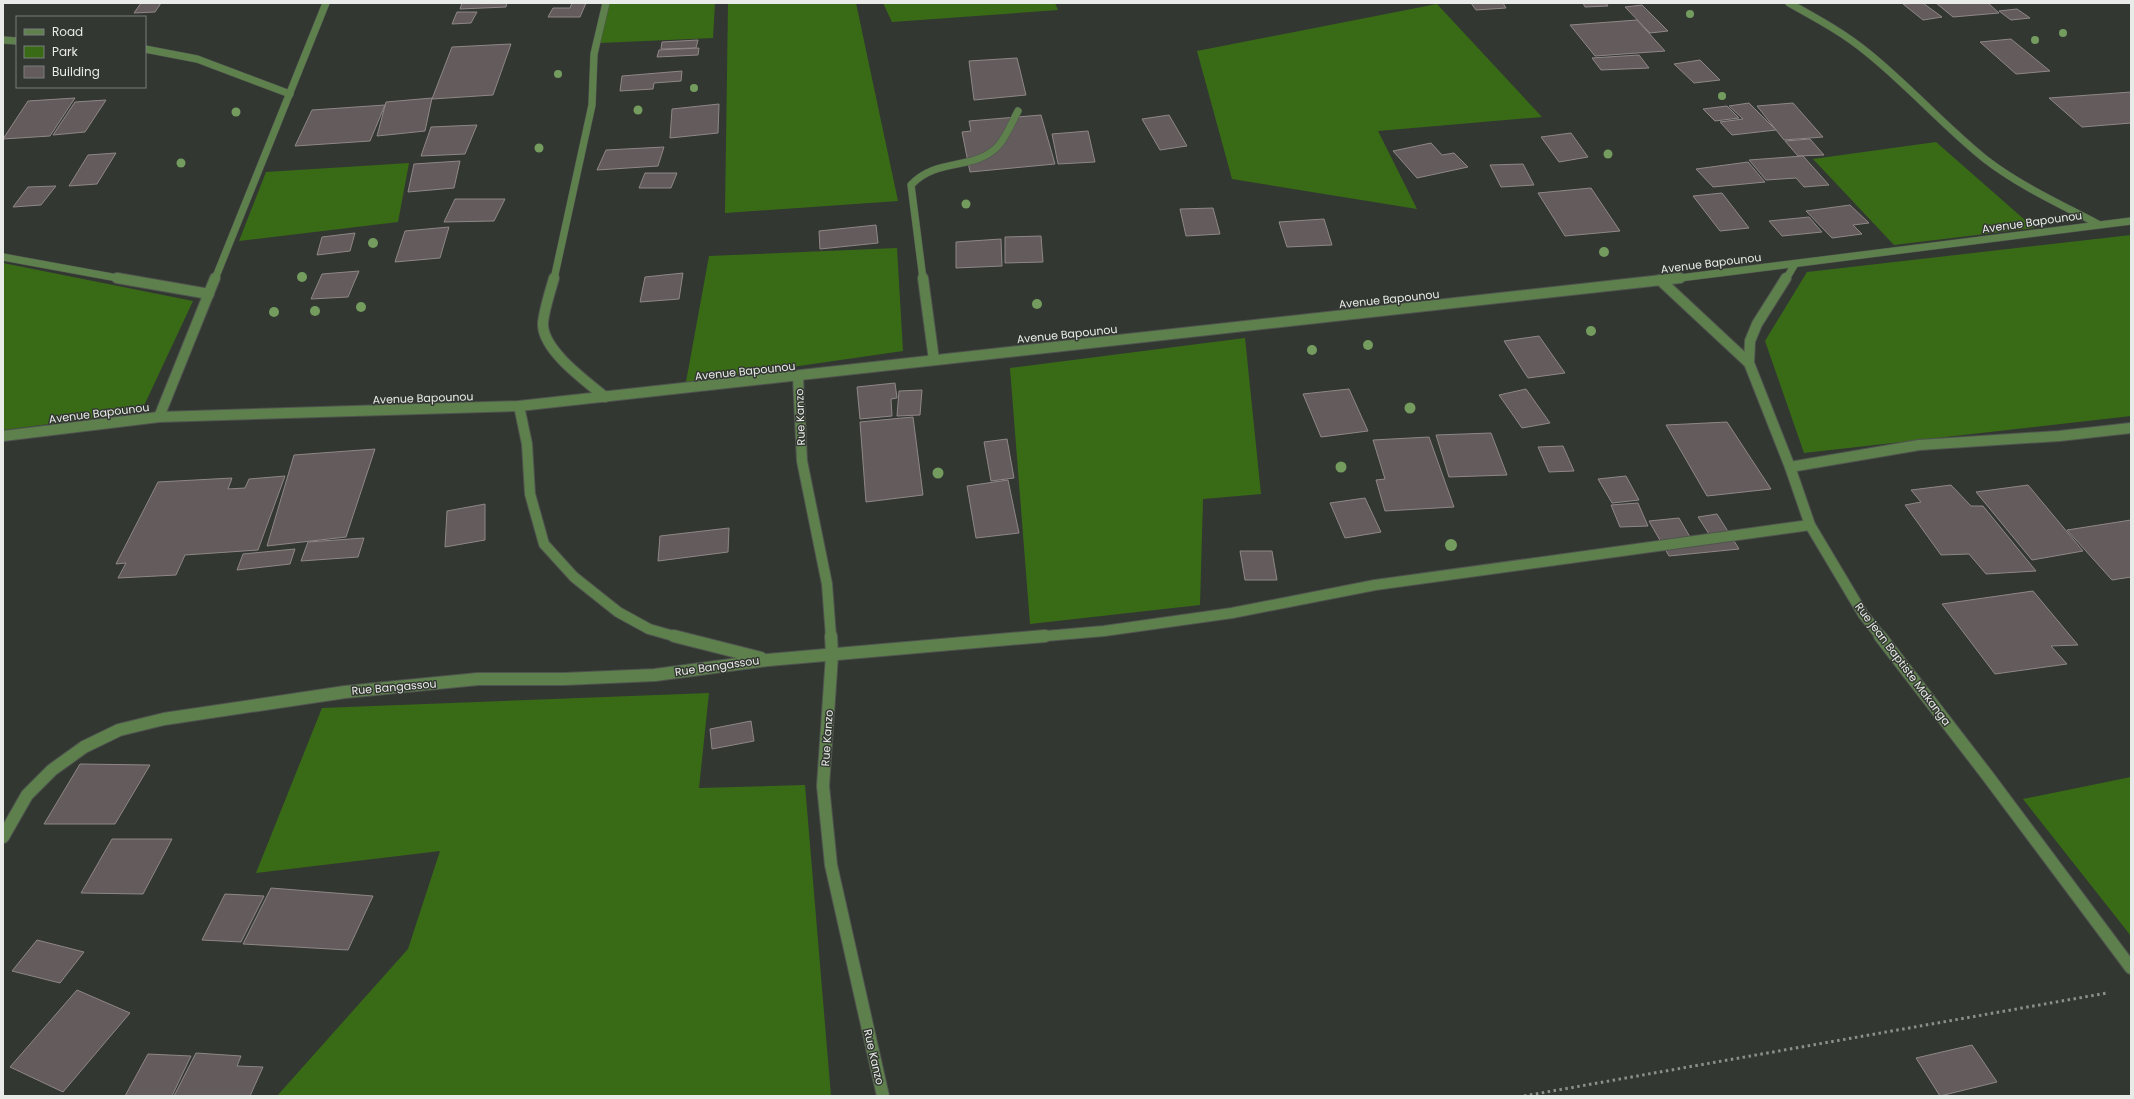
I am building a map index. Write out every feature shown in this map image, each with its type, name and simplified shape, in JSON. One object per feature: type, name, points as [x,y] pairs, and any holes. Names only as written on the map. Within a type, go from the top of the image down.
[{"type":"street","points":[[159,417],[326,3]]},
{"type":"street","points":[[605,397],[568,366],[551,347],[543,326],[592,105],[590,71],[597,36],[606,13],[606,3]]},
{"type":"street","points":[[1789,3],[1827,25],[1877,60],[1924,106],[1986,159],[2028,188],[2098,224]]},
{"type":"street","points":[[3,40],[16,41]]},
{"type":"street","points":[[146,49],[197,59],[290,94]]},
{"type":"street","points":[[934,360],[911,185],[916,176],[927,170],[979,158],[998,146],[1018,111]]},
{"type":"street","name":"Avenue Bapounou","points":[[3,436],[159,417],[519,406],[798,377],[934,360],[1660,280],[2131,221]]},
{"type":"street","points":[[3,257],[209,294]]},
{"type":"street","name":"Rue jean Baptiste Makanga","points":[[1795,264],[1757,324],[1750,341],[1749,363],[1790,467],[1810,525],[1863,614],[1987,775],[2131,968]]},
{"type":"street","points":[[1660,280],[1749,363]]},
{"type":"street","name":"Rue Kanzo","points":[[798,377],[802,462],[827,584],[832,655],[823,786],[831,865],[883,1096]]},
{"type":"street","points":[[519,406],[527,444],[530,494],[544,544],[574,577],[618,612],[649,629],[768,660]]},
{"type":"street","points":[[1790,467],[1919,445],[2059,436],[2131,428]]},
{"type":"street","name":"Rue Bangassou","points":[[3,837],[27,795],[52,770],[84,747],[119,730],[164,719],[345,692],[478,679],[564,679],[655,675],[768,660],[1104,631],[1232,613],[1375,585],[1810,525]]},
{"type":"path","points":[[1524,1096],[2115,991]]},
{"type":"green space","points":[[608,3],[715,3],[713,38],[600,43]]},
{"type":"green space","points":[[728,3],[856,3],[898,201],[725,213]]},
{"type":"green space","points":[[883,3],[1055,3],[1058,10],[892,22]]},
{"type":"green space","points":[[1437,4],[1542,117],[1378,131],[1417,209],[1232,179],[1197,51]]},
{"type":"green space","points":[[1936,142],[2034,228],[1894,245],[1813,159]]},
{"type":"green space","points":[[409,163],[398,222],[239,241],[266,172]]},
{"type":"green space","points":[[2131,235],[2131,416],[1804,453],[1765,341],[1807,272]]},
{"type":"green space","points":[[897,248],[903,351],[686,382],[709,256]]},
{"type":"green space","points":[[3,263],[193,301],[141,412],[3,430]]},
{"type":"green space","points":[[1245,338],[1261,494],[1203,499],[1200,605],[1030,624],[1010,368]]},
{"type":"green space","points":[[709,693],[699,788],[805,785],[831,1096],[277,1096],[408,949],[440,851],[256,873],[322,708]]},
{"type":"green space","points":[[2131,777],[2131,936],[2023,799]]},
{"type":"building","points":[[141,3],[161,3],[155,12],[134,13]]},
{"type":"building","points":[[462,3],[507,3],[506,7],[460,9]]},
{"type":"building","points":[[572,3],[586,3],[580,17],[548,17],[553,8],[570,8]]},
{"type":"building","points":[[1471,3],[1503,3],[1506,8],[1476,10]]},
{"type":"building","points":[[1583,3],[1606,3],[1608,6],[1585,7]]},
{"type":"building","points":[[1923,3],[1942,17],[1923,20],[1903,4]]},
{"type":"building","points":[[1936,3],[1988,3],[1999,13],[1953,17]]},
{"type":"building","points":[[1642,5],[1668,31],[1650,33],[1625,7]]},
{"type":"building","points":[[2017,9],[2030,18],[2011,20],[1999,11]]},
{"type":"building","points":[[457,12],[477,12],[471,23],[452,24]]},
{"type":"building","points":[[1637,20],[1665,51],[1595,56],[1570,25]]},
{"type":"building","points":[[2011,39],[2050,71],[2016,74],[1980,42]]},
{"type":"building","points":[[698,40],[696,48],[661,49],[662,42]]},
{"type":"building","points":[[511,44],[493,95],[432,99],[452,47]]},
{"type":"building","points":[[699,48],[698,55],[657,57],[659,50]]},
{"type":"building","points":[[1639,55],[1649,68],[1601,70],[1592,58]]},
{"type":"building","points":[[1017,58],[1026,95],[974,100],[969,61]]},
{"type":"building","points":[[1700,60],[1720,80],[1694,83],[1674,64]]},
{"type":"building","points":[[682,71],[681,81],[654,83],[653,89],[620,91],[622,76]]},
{"type":"building","points":[[2131,92],[2131,123],[2082,127],[2049,98]]},
{"type":"building","points":[[75,98],[50,136],[3,139],[28,101]]},
{"type":"building","points":[[432,98],[425,131],[377,136],[386,102]]},
{"type":"building","points":[[106,100],[85,132],[53,135],[75,102]]},
{"type":"building","points":[[1749,103],[1776,130],[1732,135],[1720,122],[1743,119],[1729,106]]},
{"type":"building","points":[[1793,103],[1823,137],[1784,140],[1757,106]]},
{"type":"building","points":[[719,104],[718,133],[670,138],[672,109]]},
{"type":"building","points":[[385,105],[370,141],[295,146],[312,110]]},
{"type":"building","points":[[1727,106],[1739,118],[1715,121],[1703,109]]},
{"type":"building","points":[[1041,115],[1055,164],[970,172],[962,132],[971,131],[969,121]]},
{"type":"building","points":[[1169,115],[1187,146],[1160,150],[1142,119]]},
{"type":"building","points":[[477,125],[465,154],[421,156],[431,127]]},
{"type":"building","points":[[1088,131],[1095,162],[1058,164],[1052,134]]},
{"type":"building","points":[[1571,133],[1588,157],[1559,162],[1541,137]]},
{"type":"building","points":[[1810,139],[1824,155],[1798,156],[1785,141]]},
{"type":"building","points":[[1431,143],[1442,155],[1454,153],[1468,167],[1417,178],[1393,151]]},
{"type":"building","points":[[664,147],[658,166],[597,170],[606,150]]},
{"type":"building","points":[[116,153],[97,184],[69,186],[88,155]]},
{"type":"building","points":[[1803,156],[1829,185],[1804,187],[1796,178],[1766,180],[1749,160]]},
{"type":"building","points":[[460,161],[454,188],[408,192],[414,164]]},
{"type":"building","points":[[1748,162],[1765,182],[1713,187],[1696,169]]},
{"type":"building","points":[[1523,164],[1534,185],[1501,187],[1490,165]]},
{"type":"building","points":[[645,173],[677,173],[671,188],[639,188]]},
{"type":"building","points":[[56,186],[41,205],[13,207],[28,187]]},
{"type":"building","points":[[1591,188],[1620,231],[1565,236],[1538,193]]},
{"type":"building","points":[[1722,193],[1749,228],[1720,231],[1693,196]]},
{"type":"building","points":[[455,199],[505,199],[494,221],[444,222]]},
{"type":"building","points":[[1850,205],[1869,223],[1853,225],[1862,234],[1832,238],[1806,211]]},
{"type":"building","points":[[1213,208],[1220,234],[1186,236],[1180,209]]},
{"type":"building","points":[[1809,217],[1822,232],[1782,236],[1769,221]]},
{"type":"building","points":[[1324,219],[1332,245],[1287,247],[1279,222]]},
{"type":"building","points":[[876,225],[878,243],[820,249],[819,231]]},
{"type":"building","points":[[449,227],[440,258],[395,262],[405,231]]},
{"type":"building","points":[[355,233],[350,251],[317,255],[322,237]]},
{"type":"building","points":[[1041,236],[1043,262],[1005,263],[1005,237]]},
{"type":"building","points":[[1001,239],[1002,266],[956,268],[956,242]]},
{"type":"building","points":[[359,271],[348,297],[311,299],[322,274]]},
{"type":"building","points":[[683,273],[679,299],[640,302],[645,277]]},
{"type":"building","points":[[1539,336],[1565,373],[1528,378],[1504,341]]},
{"type":"building","points":[[895,383],[897,398],[891,399],[892,416],[860,419],[857,387]]},
{"type":"building","points":[[1349,389],[1368,431],[1321,437],[1303,394]]},
{"type":"building","points":[[1526,389],[1550,423],[1522,428],[1499,395]]},
{"type":"building","points":[[922,390],[920,415],[897,416],[899,391]]},
{"type":"building","points":[[913,417],[923,495],[866,502],[860,422]]},
{"type":"building","points":[[1727,422],[1771,489],[1707,496],[1666,425]]},
{"type":"building","points":[[1491,433],[1507,475],[1449,477],[1436,435]]},
{"type":"building","points":[[1429,437],[1454,507],[1385,511],[1376,480],[1385,479],[1373,440]]},
{"type":"building","points":[[1007,439],[1014,478],[991,481],[984,442]]},
{"type":"building","points":[[1563,446],[1574,471],[1549,472],[1538,447]]},
{"type":"building","points":[[375,449],[346,537],[267,546],[294,455]]},
{"type":"building","points":[[285,476],[258,550],[185,555],[176,575],[118,578],[126,563],[116,564],[158,482],[232,478],[228,489],[245,488],[249,479]]},
{"type":"building","points":[[1626,476],[1639,500],[1612,503],[1598,479]]},
{"type":"building","points":[[1008,480],[1019,533],[976,538],[967,486]]},
{"type":"building","points":[[1951,485],[1971,506],[1983,506],[2036,571],[1986,574],[1969,554],[1941,555],[1905,505],[1921,502],[1911,490]]},
{"type":"building","points":[[2028,485],[2083,551],[2032,560],[1976,492]]},
{"type":"building","points":[[1365,498],[1381,532],[1345,538],[1330,503]]},
{"type":"building","points":[[1638,503],[1648,526],[1620,527],[1611,505]]},
{"type":"building","points":[[485,504],[485,540],[445,547],[447,511]]},
{"type":"building","points":[[1717,514],[1739,549],[1669,556],[1649,521],[1679,518],[1690,537],[1709,534],[1698,517]]},
{"type":"building","points":[[2131,520],[2131,577],[2112,580],[2067,530]]},
{"type":"building","points":[[729,528],[728,552],[658,561],[660,536]]},
{"type":"building","points":[[364,538],[358,557],[301,561],[308,542]]},
{"type":"building","points":[[295,549],[290,564],[237,570],[243,554]]},
{"type":"building","points":[[1240,551],[1272,551],[1277,580],[1245,580]]},
{"type":"building","points":[[2033,591],[2078,645],[2051,646],[2067,664],[1995,674],[1942,604]]},
{"type":"building","points":[[751,721],[754,741],[712,749],[710,729]]},
{"type":"building","points":[[80,764],[150,765],[115,824],[44,824]]},
{"type":"building","points":[[112,839],[172,839],[143,894],[81,893]]},
{"type":"building","points":[[271,888],[373,896],[348,950],[243,944]]},
{"type":"building","points":[[225,894],[264,896],[241,942],[202,940]]},
{"type":"building","points":[[37,940],[84,952],[60,983],[12,971]]},
{"type":"building","points":[[77,990],[130,1013],[63,1092],[10,1067]]},
{"type":"building","points":[[1972,1045],[1997,1082],[1940,1096],[1916,1058]]},
{"type":"building","points":[[196,1053],[241,1056],[237,1066],[263,1067],[250,1096],[174,1096]]},
{"type":"building","points":[[148,1054],[191,1056],[172,1096],[125,1096]]}]
